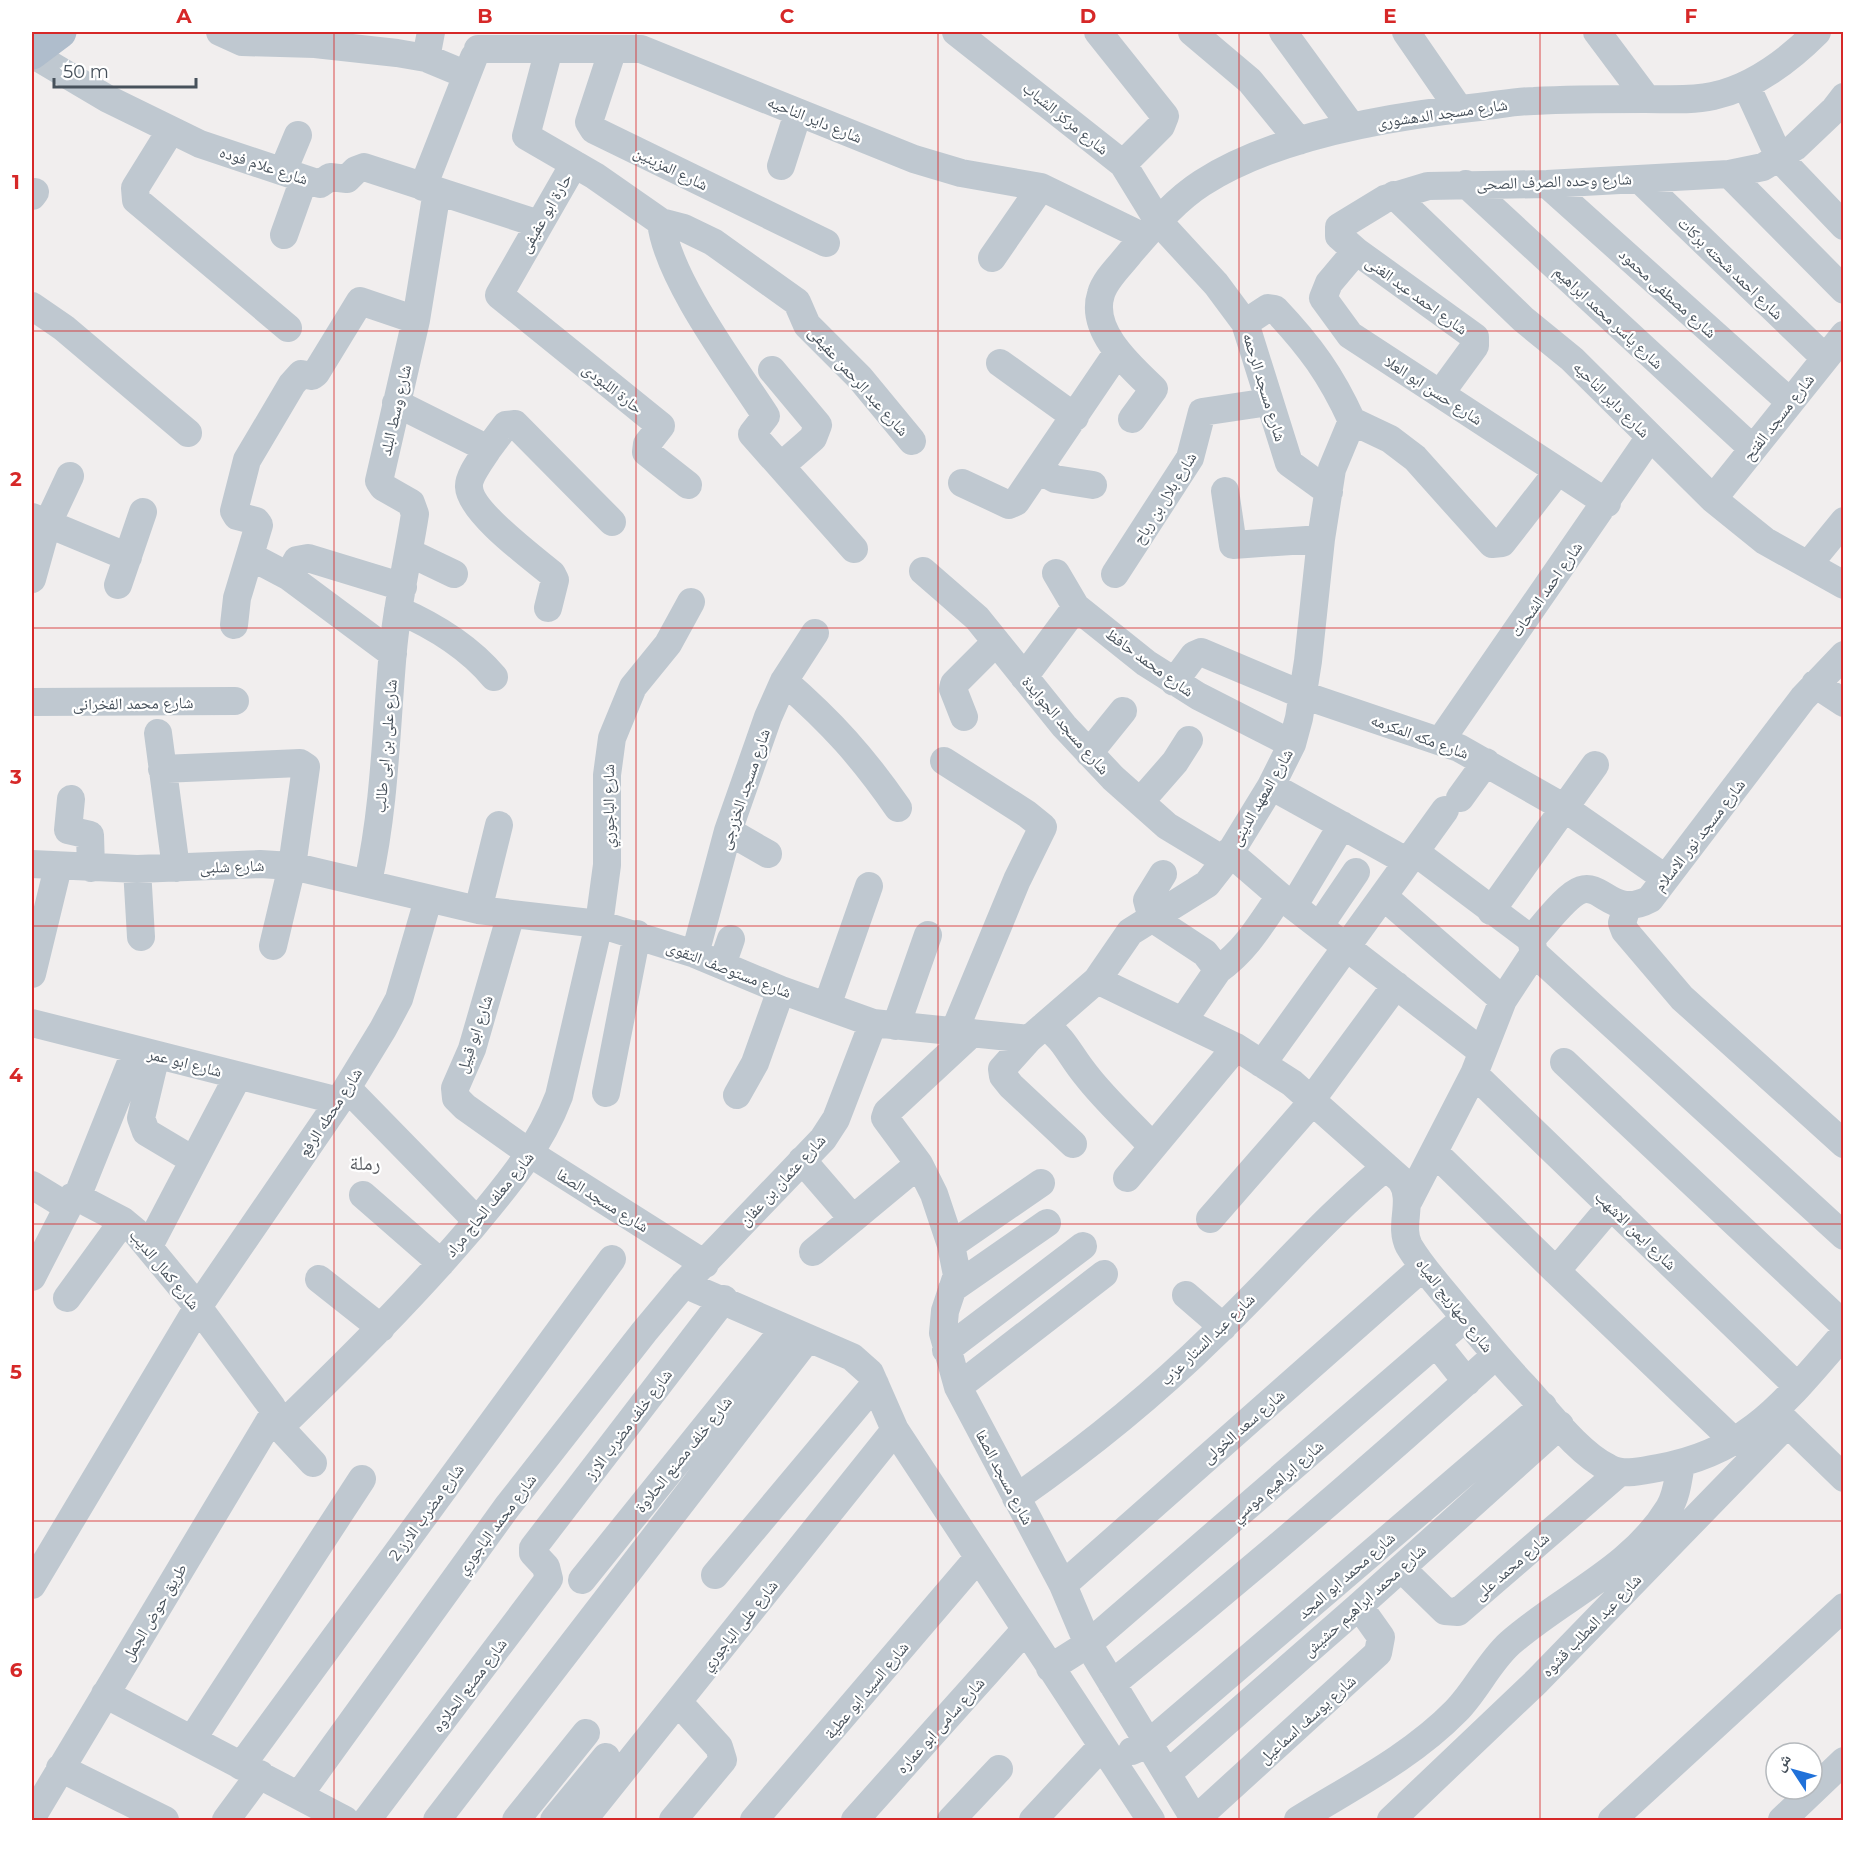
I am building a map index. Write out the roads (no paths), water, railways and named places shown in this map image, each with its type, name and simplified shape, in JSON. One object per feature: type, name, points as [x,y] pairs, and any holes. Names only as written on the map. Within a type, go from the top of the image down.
[{"type":"street","points":[[220,32],[242,42],[428,45],[467,75]]},
{"type":"street","name":"شارع مركز الشباب","points":[[956,32],[1123,164],[1151,229]]},
{"type":"street","points":[[1098,32],[1165,116],[1161,126],[1123,164]]},
{"type":"street","points":[[1192,32],[1250,81],[1299,141]]},
{"type":"street","points":[[1283,32],[1352,127]]},
{"type":"street","points":[[1406,32],[1459,109]]},
{"type":"street","points":[[1597,32],[1647,99]]},
{"type":"street","name":"شارع مسجد الدهشورى","points":[[1117,353],[1101,319],[1099,303],[1104,287],[1151,229],[1182,196],[1203,182],[1250,159],[1299,141],[1352,127],[1459,109],[1531,100],[1683,100],[1713,96],[1746,85],[1779,65],[1817,32]]},
{"type":"street","name":"شارع داير الناحيه","points":[[477,41],[549,49],[634,43],[798,113],[914,159],[961,173],[1007,179],[1041,188],[1151,229]]},
{"type":"street","name":"شارع وسط البلد","points":[[401,598],[410,554],[414,506],[383,488],[379,481],[416,320],[430,189],[477,41]]},
{"type":"street","name":"شارع المزينين","points":[[634,43],[589,122],[594,130],[826,243]]},
{"type":"street","name":"شارع علام فوده","points":[[39,44],[108,99],[200,144],[323,184],[330,177],[347,179],[356,170],[364,167],[538,224]]},
{"type":"street","name":"حارة ابو عفيفى","points":[[499,296],[574,164],[526,136],[549,49]]},
{"type":"street","points":[[1746,85],[1780,159],[1844,226]]},
{"type":"street","points":[[1780,159],[1840,109]]},
{"type":"street","points":[[782,166],[798,113]]},
{"type":"street","points":[[171,130],[135,188],[136,200],[288,328]]},
{"type":"street","points":[[284,235],[297,135]]},
{"type":"street","name":"شارع وحده الصرف الصحى","points":[[1337,230],[1394,195],[1428,186],[1547,184],[1730,174],[1763,168],[1780,159]]},
{"type":"street","name":"شارع عبد الرحمن عفيفى","points":[[574,164],[661,222],[684,228],[713,242],[797,302],[807,325],[867,385],[912,441]]},
{"type":"street","points":[[1730,174],[1844,290]]},
{"type":"street","name":"شارع احمد شحته بركات","points":[[1639,178],[1824,357]]},
{"type":"street","name":"شارع ياسر محمد ابراهيم","points":[[1466,184],[1753,449]]},
{"type":"street","name":"شارع مصطفى محمود","points":[[1547,184],[1790,402]]},
{"type":"street","points":[[992,258],[1041,188]]},
{"type":"street","name":"شارع داير الناحيه","points":[[1394,195],[1523,319],[1572,359],[1713,499],[1765,541],[1844,585]]},
{"type":"street","points":[[661,222],[665,242],[675,266],[702,318],[766,416],[752,434],[854,549]]},
{"type":"street","name":"شارع مسجد الرحمه","points":[[1151,229],[1216,284],[1245,323],[1289,463],[1329,492]]},
{"type":"street","name":"شارع احمد عبد الغنى","points":[[1337,230],[1339,236],[1356,251],[1475,337],[1475,346],[1440,394]]},
{"type":"street","name":"شارع حسن ابو العلا","points":[[1356,251],[1329,283],[1323,295],[1324,301],[1350,335],[1606,503]]},
{"type":"street","name":"حارة اللبودى","points":[[499,296],[661,426],[646,444],[646,452],[688,485]]},
{"type":"street","points":[[234,625],[237,598],[259,525],[256,521],[237,516],[234,511],[241,476],[247,460],[292,384],[302,373],[312,376],[316,373],[360,301],[416,320]]},
{"type":"street","points":[[32,306],[70,333],[188,433]]},
{"type":"street","points":[[1245,323],[1268,308],[1275,309],[1326,370],[1352,421],[1390,438],[1415,458],[1492,544],[1502,543],[1558,471]]},
{"type":"street","name":"شارع مسجد الفتح","points":[[1713,499],[1824,357],[1844,335]]},
{"type":"street","points":[[962,483],[1012,505],[1075,417],[1117,353],[1155,389],[1132,419]]},
{"type":"street","points":[[1000,363],[1075,417]]},
{"type":"street","points":[[772,370],[818,425],[817,433],[813,438],[781,466]]},
{"type":"street","name":"شارع بلال بن رباح","points":[[1115,574],[1190,458],[1202,412],[1269,402]]},
{"type":"street","points":[[396,403],[488,449]]},
{"type":"street","name":"شارع المعهد الدينى","points":[[1073,1144],[1003,1076],[1002,1069],[1005,1063],[1037,1032],[1097,980],[1123,938],[1207,884],[1227,857],[1271,786],[1292,744],[1304,695],[1321,539],[1329,492],[1339,448],[1352,421]]},
{"type":"street","points":[[548,608],[555,580],[552,574],[493,522],[472,497],[470,482],[488,449],[506,425],[515,424],[612,522]]},
{"type":"street","name":"شارع احمد الشحات","points":[[1441,740],[1650,437]]},
{"type":"street","points":[[1038,470],[1055,479],[1093,485]]},
{"type":"street","points":[[32,579],[39,521],[70,476]]},
{"type":"street","points":[[1225,490],[1233,545],[1321,539]]},
{"type":"street","points":[[118,585],[143,512]]},
{"type":"street","points":[[39,521],[128,557]]},
{"type":"street","points":[[1808,565],[1844,521]]},
{"type":"street","points":[[410,554],[454,574]]},
{"type":"street","points":[[250,556],[288,576],[393,654]]},
{"type":"street","points":[[288,576],[297,560],[308,558],[401,598],[470,653],[494,677]]},
{"type":"street","name":"شارع مسجد الجوايدة","points":[[923,571],[977,618],[1089,753],[1167,826],[1227,857],[1347,946]]},
{"type":"street","name":"شارع محمد حافظ","points":[[1056,573],[1076,607],[1174,682],[1292,744]]},
{"type":"street","name":"شارع على بن ابى طالب","points":[[368,882],[376,847],[385,768],[393,654],[401,598]]},
{"type":"street","name":"شارع الباجوري","points":[[598,924],[607,865],[607,775],[612,738],[633,687],[668,644],[691,602]]},
{"type":"street","points":[[1024,677],[1076,607]]},
{"type":"street","name":"شارع مسجد الخزرجى","points":[[695,954],[728,831],[784,681],[815,633]]},
{"type":"street","points":[[964,717],[953,687],[996,642]]},
{"type":"street","name":"شارع مكه المكرمه","points":[[1174,682],[1194,655],[1201,652],[1304,695],[1441,740],[1486,762],[1563,807],[1665,878]]},
{"type":"street","name":"شارع مسجد نور الاسلام","points":[[1627,907],[1650,899],[1815,684],[1844,656]]},
{"type":"street","points":[[784,681],[831,722],[870,768],[898,808]]},
{"type":"street","points":[[1815,684],[1844,703]]},
{"type":"street","name":"شارع محمد الفخرانى","points":[[32,702],[235,701]]},
{"type":"street","points":[[1089,753],[1123,711]]},
{"type":"street","points":[[158,733],[176,868]]},
{"type":"street","points":[[1140,802],[1170,769],[1189,740]]},
{"type":"street","points":[[944,761],[1027,814],[1041,825],[1043,830],[1017,880],[963,1033]]},
{"type":"street","points":[[1262,1064],[1411,857],[1486,762]]},
{"type":"street","points":[[162,769],[300,763],[308,770],[292,866],[273,946]]},
{"type":"street","points":[[1491,911],[1595,765]]},
{"type":"street","points":[[1271,786],[1342,825],[1411,857],[1491,911],[1533,946],[1844,1236]]},
{"type":"street","points":[[71,799],[68,830],[90,834],[91,868]]},
{"type":"street","points":[[478,910],[499,825]]},
{"type":"street","points":[[1183,1021],[1218,970],[1232,962],[1287,900],[1342,825]]},
{"type":"street","points":[[728,831],[768,854]]},
{"type":"street","name":"شارع شلبى","points":[[45,865],[137,869],[260,864],[292,866],[368,882],[428,900]]},
{"type":"street","points":[[32,975],[45,865]]},
{"type":"street","points":[[137,869],[141,937]]},
{"type":"street","points":[[1320,925],[1356,872]]},
{"type":"street","points":[[1163,874],[1147,900],[1152,918],[1205,953],[1218,970]]},
{"type":"street","points":[[827,1006],[869,886]]},
{"type":"street","points":[[1409,1200],[1478,1062],[1503,1000],[1533,946],[1572,895],[1582,890],[1590,889],[1627,907],[1622,923],[1625,931],[1682,998],[1844,1144]]},
{"type":"street","points":[[1383,896],[1503,1000]]},
{"type":"street","name":"شارع مستوصف التقوى","points":[[428,900],[511,915],[598,924],[637,934],[695,954],[727,952],[781,990],[885,1024],[963,1033],[1037,1032]]},
{"type":"street","name":"شارع محطه الرفع","points":[[32,1586],[198,1307],[343,1095],[399,999],[428,900]]},
{"type":"street","name":"شارع ابو قبيل","points":[[511,915],[472,1049],[455,1093],[465,1107],[531,1154]]},
{"type":"street","name":"شارع معلف الحاج مراد","points":[[275,1418],[381,1328],[441,1263],[531,1154],[549,1123],[560,1096],[598,924]]},
{"type":"street","points":[[606,1093],[637,934]]},
{"type":"street","name":"شارع عثمان بن عفان","points":[[705,1264],[823,1139],[836,1119],[885,1024],[928,935]]},
{"type":"street","points":[[1347,946],[1396,985],[1478,1062]]},
{"type":"street","points":[[1097,980],[1236,1047],[1262,1064],[1312,1100],[1401,1180],[1409,1200]]},
{"type":"street","points":[[1210,1219],[1312,1100],[1396,985]]},
{"type":"street","points":[[737,1095],[755,1063],[781,990]]},
{"type":"street","name":"شارع ابو عمر","points":[[32,1023],[238,1076],[343,1095]]},
{"type":"street","points":[[1037,1032],[1068,1045],[1076,1062],[1096,1088],[1153,1147]]},
{"type":"street","name":"شارع مسجد الصفا","points":[[963,1033],[887,1112],[885,1118],[919,1164],[934,1194],[951,1245],[957,1275],[945,1311],[943,1333],[946,1350],[958,1387],[1063,1585],[1088,1644],[1195,1820]]},
{"type":"street","points":[[1127,1178],[1236,1047]]},
{"type":"street","points":[[146,1052],[142,1125],[146,1132],[193,1161]]},
{"type":"street","points":[[32,1277],[146,1052]]},
{"type":"street","name":"شارع ايمن الاشهب","points":[[1478,1062],[1611,1206],[1797,1386]]},
{"type":"street","points":[[1564,1062],[1844,1325]]},
{"type":"street","points":[[150,1246],[238,1076]]},
{"type":"street","points":[[343,1095],[477,1221]]},
{"type":"street","points":[[1434,1152],[1735,1442]]},
{"type":"street","name":"شارع مسجد الصفا","points":[[531,1154],[705,1264]]},
{"type":"street","points":[[802,1160],[853,1219]]},
{"type":"street","points":[[813,1252],[919,1164]]},
{"type":"street","name":"شارع عبد الستار عزب","points":[[1016,1498],[1080,1453],[1132,1410],[1223,1327],[1353,1194],[1386,1167]]},
{"type":"street","points":[[951,1245],[1041,1183]]},
{"type":"street","name":"شارع كمال الديب","points":[[32,1185],[123,1221],[150,1246],[198,1307],[275,1418],[313,1463]]},
{"type":"street","points":[[363,1195],[441,1263]]},
{"type":"street","name":"شارع صهاريج المياه","points":[[1409,1200],[1407,1243],[1423,1267],[1495,1356],[1598,1462],[1620,1472]]},
{"type":"street","points":[[1556,1271],[1611,1206]]},
{"type":"street","points":[[67,1298],[123,1221]]},
{"type":"street","points":[[952,1289],[1047,1223]]},
{"type":"street","points":[[946,1350],[1083,1246]]},
{"type":"street","name":"شارع مضرب الارز 2","points":[[226,1821],[251,1770],[612,1259]]},
{"type":"street","name":"شارع محمد الباجوري","points":[[299,1795],[507,1507],[684,1284],[705,1264]]},
{"type":"street","name":"شارع سعد الخولى","points":[[1063,1585],[1423,1267]]},
{"type":"street","points":[[958,1387],[1104,1274]]},
{"type":"street","points":[[319,1279],[381,1328]]},
{"type":"street","points":[[684,1284],[852,1357],[870,1373],[895,1430],[977,1559],[1151,1821]]},
{"type":"street","points":[[1186,1294],[1223,1327]]},
{"type":"street","name":"شارع خلف مضرب الارز","points":[[533,1548],[723,1299]]},
{"type":"street","name":"شارع ابراهيم موسي","points":[[1050,1668],[1088,1644],[1465,1318]]},
{"type":"street","points":[[437,1821],[797,1333]]},
{"type":"street","name":"شارع خلف مصنع الحلاوة","points":[[582,1580],[797,1333]]},
{"type":"street","points":[[1620,1472],[1633,1473],[1681,1464],[1735,1442],[1781,1418],[1797,1386],[1844,1334]]},
{"type":"street","points":[[1436,1343],[1467,1382]]},
{"type":"street","points":[[1112,1684],[1311,1520],[1495,1356]]},
{"type":"street","points":[[715,1575],[876,1384]]},
{"type":"street","name":"شارع محمد ابراهيم حشيش","points":[[1167,1774],[1401,1568],[1552,1415]]},
{"type":"street","name":"شارع محمد ابو المجد","points":[[1106,1753],[1148,1744],[1552,1415]]},
{"type":"street","name":"طريق حوض الجمل","points":[[33,1818],[60,1768],[275,1418]]},
{"type":"street","points":[[1781,1418],[1844,1478]]},
{"type":"street","name":"شارع عبد المطلب قشوه","points":[[1391,1821],[1537,1681],[1781,1418]]},
{"type":"street","name":"شارع على الباجوري","points":[[583,1821],[895,1430]]},
{"type":"street","points":[[1298,1821],[1431,1734],[1457,1710],[1509,1644],[1604,1577],[1650,1533],[1669,1507],[1676,1490],[1681,1464]]},
{"type":"street","name":"شارع محمد على","points":[[1401,1568],[1445,1611],[1458,1612],[1620,1472]]},
{"type":"street","points":[[193,1738],[362,1479]]},
{"type":"street","name":"شارع مصنع الحلاوه","points":[[367,1821],[549,1579],[546,1567],[533,1553],[533,1548]]},
{"type":"street","name":"شارع السيد ابو عطية","points":[[754,1821],[977,1559]]},
{"type":"street","name":"شارع يوسف اسماعيل","points":[[1195,1820],[1378,1653],[1381,1637],[1359,1606]]},
{"type":"street","points":[[1612,1821],[1844,1606]]},
{"type":"street","name":"شارع سامى ابو عماره","points":[[855,1821],[1025,1630]]},
{"type":"street","points":[[105,1694],[193,1738],[345,1821]]},
{"type":"street","points":[[673,1821],[723,1760],[718,1746],[678,1702]]},
{"type":"street","points":[[516,1821],[586,1733]]},
{"type":"street","points":[[1033,1821],[1106,1753]]},
{"type":"street","points":[[554,1821],[606,1757]]},
{"type":"street","points":[[1782,1821],[1844,1761]]},
{"type":"street","points":[[60,1768],[165,1821]]},
{"type":"street","points":[[951,1821],[999,1768]]},
{"type":"district","name":"رملة","points":[[365,1163]]}]
